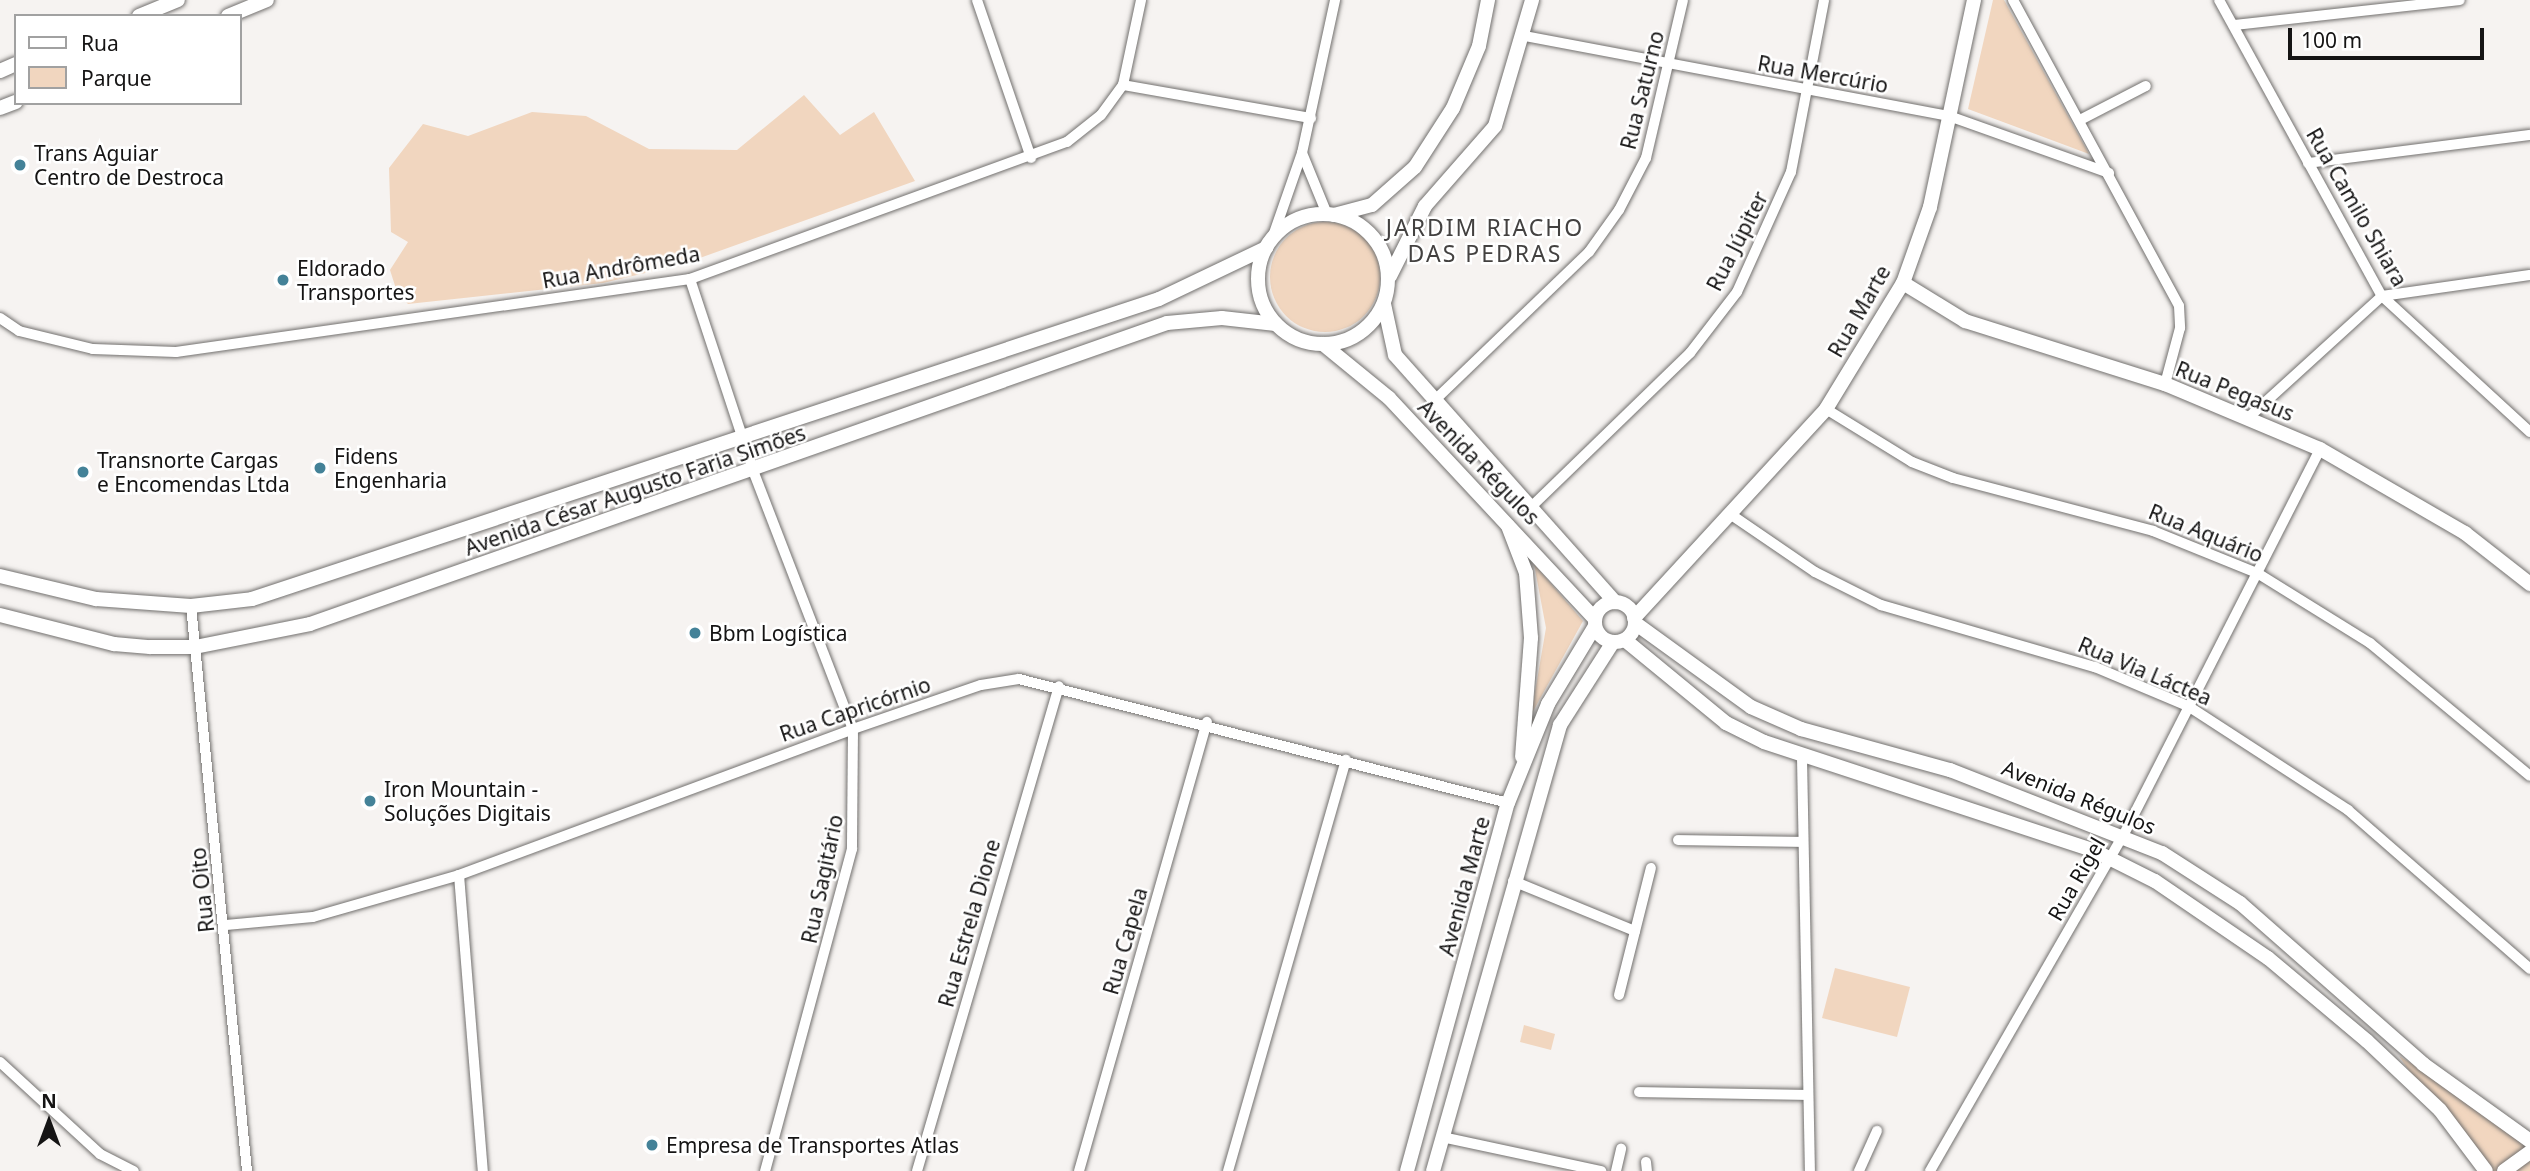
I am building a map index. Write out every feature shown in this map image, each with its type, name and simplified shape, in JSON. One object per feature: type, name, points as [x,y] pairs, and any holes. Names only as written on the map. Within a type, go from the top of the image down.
[{"type":"street","points":[[144,14],[178,0]]},
{"type":"street","points":[[233,14],[267,0]]},
{"type":"street","points":[[977,0],[1031,158]]},
{"type":"street","name":"Rua Andrômeda","points":[[0,318],[19,331],[93,349],[176,352],[690,279],[1031,158],[1092,122],[1123,85],[1141,0]]},
{"type":"street","points":[[1335,0],[1302,153],[1269,243],[1259,288],[1276,324],[1323,344],[1360,333],[1384,303],[1389,280],[1413,223],[1495,127],[1525,36],[1532,0]]},
{"type":"street","points":[[1269,243],[1297,221],[1372,205],[1415,167],[1453,108],[1479,46],[1488,0]]},
{"type":"street","name":"Rua Saturno","points":[[1433,402],[1589,253],[1619,210],[1646,158],[1671,65],[1683,0]]},
{"type":"street","name":"Rua Júpiter","points":[[1530,508],[1690,353],[1737,292],[1791,172],[1824,0]]},
{"type":"street","name":"Rua Marte","points":[[1628,613],[1666,583],[1733,516],[1826,408],[1903,282],[1930,207],[1974,0]]},
{"type":"street","points":[[2013,0],[2179,306],[2180,328],[2165,384]]},
{"type":"street","name":"Rua Camilo Shiara","points":[[2219,0],[2382,296],[2530,432]]},
{"type":"street","points":[[2235,25],[2460,0]]},
{"type":"street","name":"Rua Mercúrio","points":[[1525,36],[1805,92],[1949,117],[2109,173]]},
{"type":"street","points":[[1123,85],[1311,118]]},
{"type":"street","points":[[2080,120],[2146,86]]},
{"type":"street","points":[[2308,163],[2530,135]]},
{"type":"street","points":[[1302,153],[1331,215],[1373,238],[1389,280]]},
{"type":"street","name":"Avenida César Augusto Faria Simões","points":[[0,576],[96,599],[191,606],[263,595],[743,440],[1159,299],[1269,243]]},
{"type":"street","points":[[2249,417],[2382,296],[2530,275]]},
{"type":"street","name":"Rua Sagitário","points":[[690,279],[754,473],[853,729],[852,849],[765,1171]]},
{"type":"street","name":"Rua Pegasus","points":[[1903,282],[1965,321],[2165,384],[2320,449],[2465,533],[2530,584]]},
{"type":"street","name":"Avenida Régulos","points":[[1384,303],[1395,355],[1433,402],[1628,613],[1711,682],[1788,724],[1950,770],[2124,834],[2239,903],[2423,1064],[2530,1141]]},
{"type":"street","name":"Avenida César Augusto Faria Simões","points":[[0,615],[114,644],[195,648],[310,624],[754,473],[1167,323],[1222,318],[1276,324]]},
{"type":"street","name":"Avenida Régulos","points":[[1323,344],[1389,398],[1504,515],[1595,622],[1726,723],[1802,758],[2111,858],[2268,958],[2407,1078],[2474,1147],[2486,1171]]},
{"type":"street","name":"Rua Aquário","points":[[1826,408],[1892,451],[1953,478],[2153,531],[2257,573],[2370,643],[2530,775]]},
{"type":"street","points":[[2517,421],[2530,419]]},
{"type":"street","name":"Rua Rigel","points":[[1930,1171],[2124,834],[2320,449]]},
{"type":"street","points":[[1504,515],[1527,573],[1531,638],[1521,771]]},
{"type":"street","name":"Rua Via Láctea","points":[[1733,516],[1815,572],[1881,605],[2095,667],[2188,706],[2348,810],[2530,969]]},
{"type":"street","name":"Rua Oito","points":[[191,606],[226,925],[247,1171]]},
{"type":"street","points":[[1433,1171],[1513,881],[1560,725],[1619,641],[1628,613]]},
{"type":"street","name":"Avenida Marte","points":[[1407,1171],[1508,803],[1548,704],[1595,622],[1628,613]]},
{"type":"street","name":"Rua Capricórnio","points":[[226,925],[313,918],[459,875],[853,729],[981,685],[1019,679],[1207,722],[1508,803]]},
{"type":"street","name":"Rua Estrela Dione","points":[[917,1171],[1059,686]]},
{"type":"street","name":"Rua Capela","points":[[1079,1171],[1207,722]]},
{"type":"street","points":[[1802,758],[1806,1095],[1810,1171]]},
{"type":"street","points":[[1228,1171],[1346,760]]},
{"type":"street","points":[[1678,840],[1803,842]]},
{"type":"street","points":[[1619,995],[1651,868]]},
{"type":"street","points":[[459,875],[483,1171]]},
{"type":"street","points":[[1489,876],[1513,881],[1635,931]]},
{"type":"street","points":[[0,1062],[100,1154],[134,1171]]},
{"type":"street","points":[[1639,1092],[1806,1095]]},
{"type":"street","points":[[1859,1171],[1877,1131]]},
{"type":"street","points":[[1442,1137],[1601,1171]]},
{"type":"street","points":[[1616,1171],[1622,1149]]},
{"type":"street","points":[[2504,1171],[2530,1152]]},
{"type":"green space","points":[[1993,0],[2004,0],[2089,154],[1968,109]]},
{"type":"green space","points":[[804,95],[840,135],[874,112],[915,181],[683,264],[603,283],[408,304],[397,292],[390,270],[408,242],[391,232],[389,168],[423,124],[468,136],[532,112],[586,116],[649,149],[737,150]]},
{"type":"green space","points":[[1325,222],[1346,226],[1364,238],[1376,256],[1380,277],[1376,298],[1364,316],[1346,328],[1325,332],[1304,328],[1286,316],[1274,298],[1270,277],[1274,256],[1286,238],[1304,226]]},
{"type":"green space","points":[[1534,564],[1583,621],[1531,715],[1546,628]]},
{"type":"green space","points":[[1835,968],[1910,987],[1897,1037],[1822,1018]]},
{"type":"green space","points":[[1524,1025],[1555,1034],[1551,1050],[1520,1042]]},
{"type":"green space","points":[[2399,1056],[2530,1135],[2530,1171],[2477,1171]]},
{"type":"place","name":"Trans Aguiar Centro de Destroca","points":[[20,165]]},
{"type":"place","name":"Eldorado Transportes","points":[[283,280]]},
{"type":"place","name":"Fidens Engenharia","points":[[320,468]]},
{"type":"place","name":"Transnorte Cargas e Encomendas Ltda","points":[[83,472]]},
{"type":"place","name":"Bbm Logística","points":[[695,633]]},
{"type":"place","name":"Iron Mountain - Soluções Digitais","points":[[370,801]]},
{"type":"place","name":"Empresa de Transportes Atlas","points":[[652,1145]]},
{"type":"district","name":"JARDIM RIACHO DAS PEDRAS","points":[[1485,240]]}]
